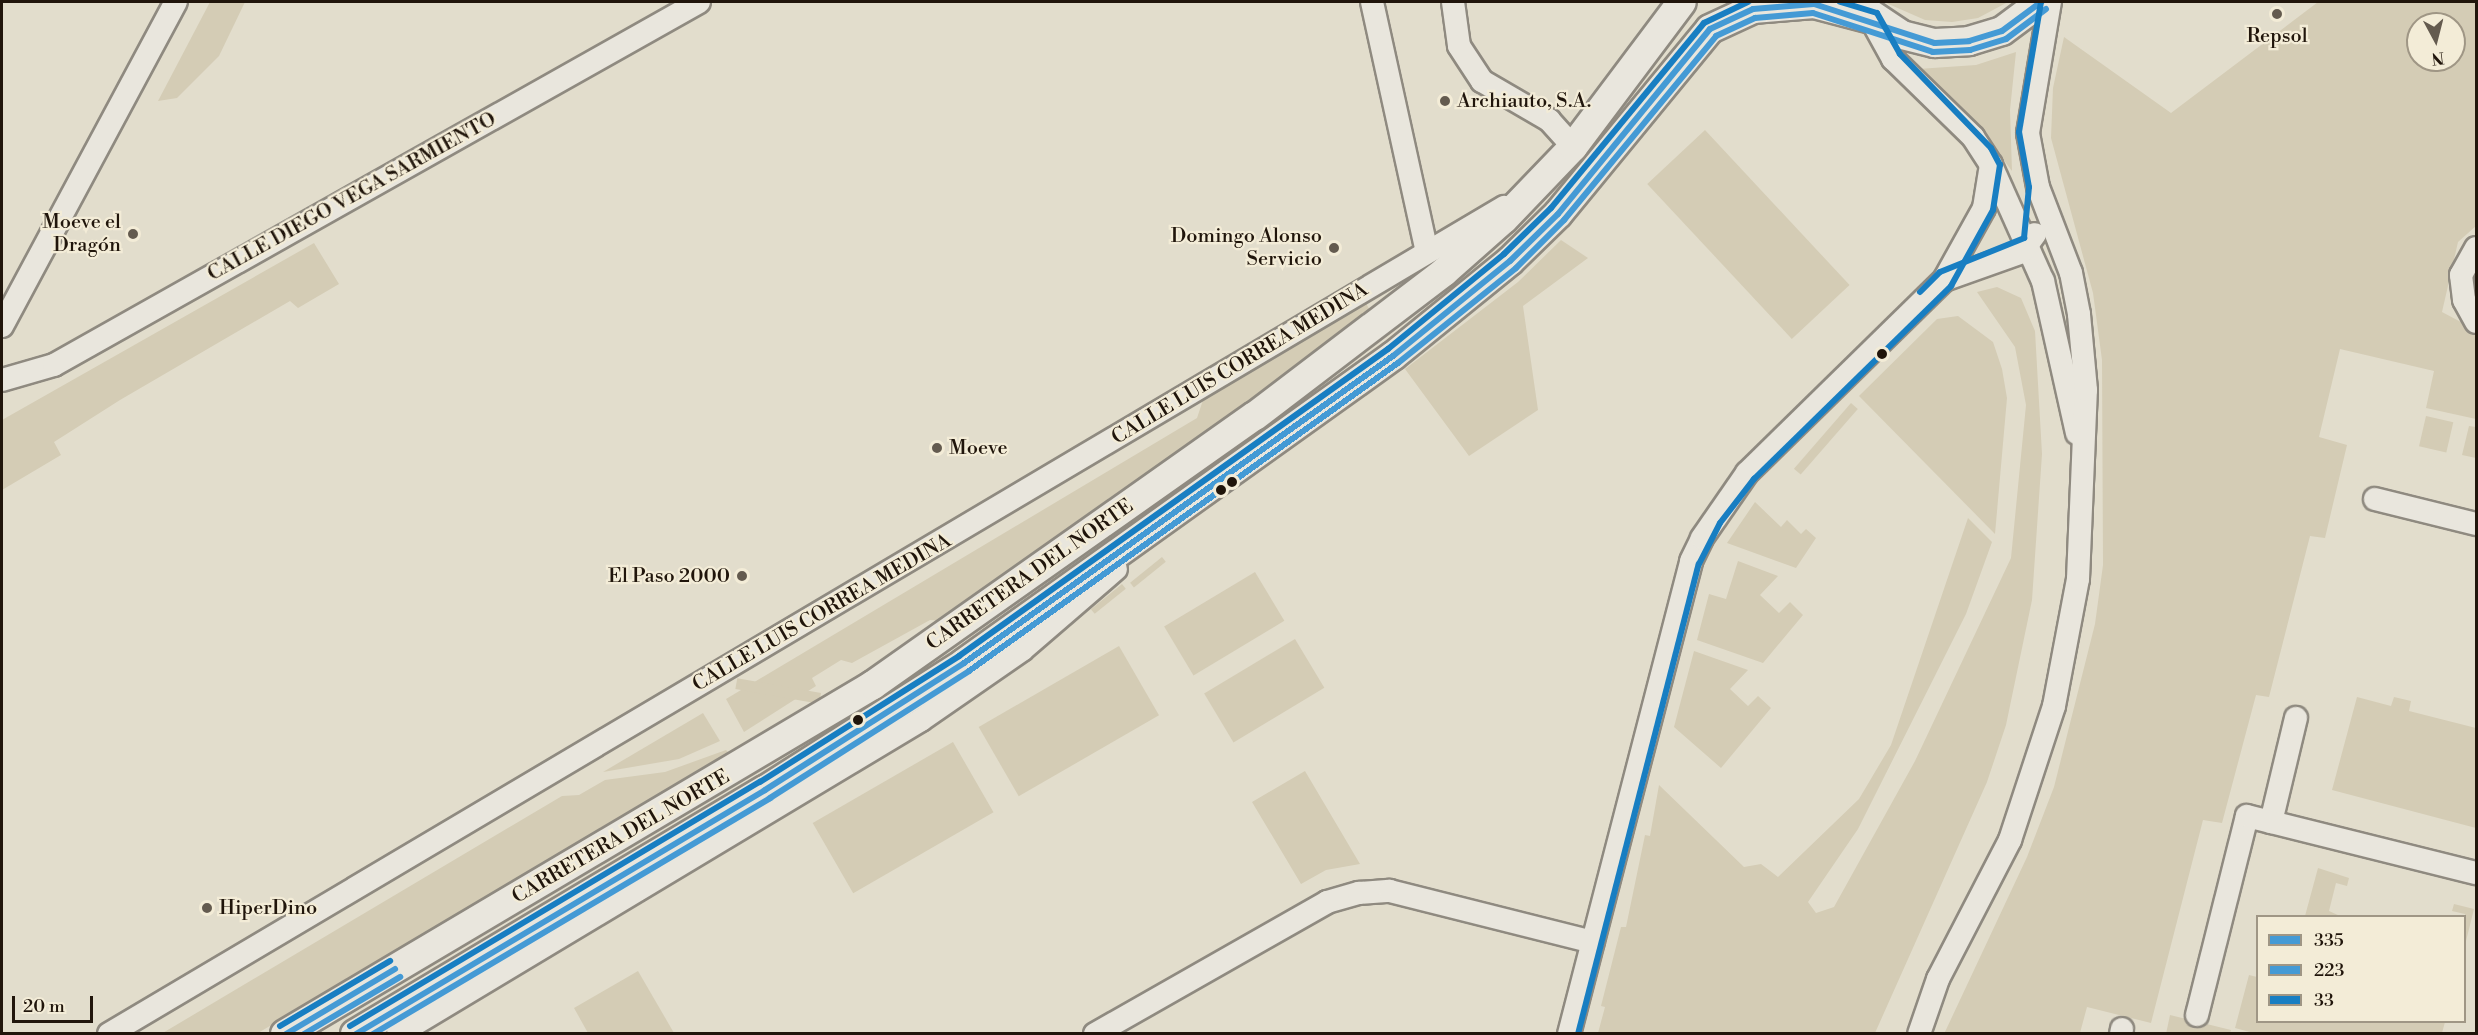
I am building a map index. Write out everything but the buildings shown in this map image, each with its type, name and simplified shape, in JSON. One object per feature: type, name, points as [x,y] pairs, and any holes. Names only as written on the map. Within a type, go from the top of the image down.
[{"type":"street","points":[[2,326],[176,2]]},
{"type":"street","name":"CALLE DIEGO VEGA SARMIENTO","points":[[2,380],[54,365],[699,2]]},
{"type":"street","points":[[1372,2],[1427,252]]},
{"type":"street","points":[[1453,2],[1459,46],[1482,81],[1549,120],[1573,147]]},
{"type":"street","name":"CARRETERA DEL NORTE","points":[[285,1034],[873,685],[1338,353],[1476,246],[1533,188],[1573,147],[1682,2]]},
{"type":"street","name":"CARRETERA DEL NORTE","points":[[355,1034],[784,777],[964,663],[1184,510],[1393,356],[1510,261],[1612,154],[1668,76],[1710,29],[1753,9],[1814,4],[1862,10],[1902,35],[1935,43],[1969,41],[2002,31],[2040,2]]},
{"type":"street","points":[[1944,280],[1990,265],[2029,246],[2038,226],[2038,187],[2028,133],[2050,2]]},
{"type":"street","points":[[1862,10],[1893,59],[1973,137],[1991,165],[2043,281],[2083,454]]},
{"type":"street","points":[[1569,1034],[1691,561],[1712,518],[1747,474],[1944,280],[1984,208],[1991,165]]},
{"type":"street","points":[[1919,1034],[1938,979],[2010,840],[2054,706],[2078,579],[2086,390],[2079,314],[2071,273],[2038,187]]},
{"type":"street","name":"CALLE LUIS CORREA MEDINA","points":[[109,1034],[1533,188]]},
{"type":"street","points":[[2476,248],[2461,275],[2464,300],[2476,322]]},
{"type":"street","points":[[1990,265],[2043,281]]},
{"type":"street","points":[[2375,499],[2476,524]]},
{"type":"street","name":"CARRETERA DEL NORTE","points":[[398,1034],[921,720],[1022,650],[1184,510]]},
{"type":"street","points":[[2271,822],[2296,718]]},
{"type":"street","points":[[2197,1015],[2247,816],[2476,873]]},
{"type":"street","points":[[1095,1034],[1327,902],[1359,893],[1390,891],[1593,942]]},
{"type":"shaded area","points":[[210,2],[245,2],[219,56],[177,98],[158,101]]},
{"type":"shaded area","points":[[1884,2],[2008,2],[1978,18],[1952,22],[1925,20]]},
{"type":"shaded area","points":[[2318,2],[2476,2],[2476,226],[2458,242],[2442,312],[2476,330],[2476,419],[2426,408],[2434,371],[2340,349],[2319,437],[2347,445],[2325,538],[2310,536],[2269,697],[2256,695],[2222,823],[2203,820],[2151,1023],[2087,1007],[2080,1033],[1944,1034],[2027,857],[2054,787],[2095,624],[2103,565],[2102,360],[2093,293],[2051,138],[2053,88],[2064,37],[2171,113]]},
{"type":"shaded area","points":[[2016,52],[2010,110],[2012,171],[1978,126],[1918,69],[1976,65]]},
{"type":"shaded area","points":[[1705,130],[1850,285],[1792,339],[1647,184]]},
{"type":"shaded area","points":[[1561,240],[1588,258],[1523,306],[1538,410],[1469,456],[1405,369],[1518,282]]},
{"type":"shaded area","points":[[314,243],[339,284],[298,308],[290,301],[120,400],[54,442],[61,455],[2,490],[2,420]]},
{"type":"shaded area","points":[[1997,287],[2021,298],[2035,331],[2042,454],[2032,600],[2006,725],[1987,782],[1875,1033],[1598,1033],[1605,1007],[1601,1006],[1621,927],[1626,927],[1645,835],[1650,836],[1659,785],[1744,867],[1761,864],[1778,877],[1859,799],[1891,745],[1968,518],[1992,542],[1966,614],[1858,829],[1808,902],[1816,913],[1834,907],[1915,761],[2011,558],[2026,405],[2015,347],[1977,292]]},
{"type":"shaded area","points":[[1364,300],[1371,312],[946,621],[930,620],[852,663],[841,660],[812,678],[816,686],[744,732],[726,699],[1197,418],[1205,394]]},
{"type":"shaded area","points":[[1958,316],[1993,342],[2002,369],[2007,398],[1995,534],[1859,396],[1937,319]]},
{"type":"shaded area","points":[[1851,403],[1858,409],[1801,475],[1794,469]]},
{"type":"shaded area","points":[[2426,416],[2453,422],[2446,453],[2419,446]]},
{"type":"shaded area","points":[[2469,426],[2476,427],[2476,458],[2462,455]]},
{"type":"shaded area","points":[[1755,502],[1781,527],[1787,520],[1801,534],[1806,529],[1816,538],[1796,568],[1727,543]]},
{"type":"shaded area","points":[[1162,557],[1166,562],[1134,587],[1130,583]]},
{"type":"shaded area","points":[[1738,561],[1778,576],[1760,595],[1779,613],[1790,602],[1803,615],[1763,663],[1697,640],[1709,594],[1726,599]]},
{"type":"shaded area","points":[[1255,572],[1284,621],[1193,675],[1164,627]]},
{"type":"shaded area","points":[[1122,584],[1126,589],[1095,614],[1091,609]]},
{"type":"shaded area","points":[[1295,639],[1324,688],[1233,742],[1204,694]]},
{"type":"shaded area","points":[[1119,646],[1159,715],[1019,796],[979,727]]},
{"type":"shaded area","points":[[1694,651],[1748,670],[1730,689],[1748,706],[1758,696],[1771,708],[1721,768],[1674,727]]},
{"type":"shaded area","points":[[737,678],[821,693],[819,704],[735,689]]},
{"type":"shaded area","points":[[2357,697],[2391,706],[2394,697],[2411,701],[2409,711],[2476,728],[2476,828],[2332,790]]},
{"type":"shaded area","points":[[703,713],[720,741],[679,759],[603,772]]},
{"type":"shaded area","points":[[953,742],[994,812],[853,893],[813,823]]},
{"type":"shaded area","points":[[726,750],[731,755],[258,1033],[161,1034],[562,796],[579,795],[605,780],[665,772]]},
{"type":"shaded area","points":[[1305,771],[1360,864],[1326,870],[1301,884],[1252,802]]},
{"type":"shaded area","points":[[2318,868],[2349,878],[2347,886],[2336,883],[2329,911],[2338,915],[2305,915]]},
{"type":"shaded area","points":[[2454,904],[2474,909],[2466,941],[2466,915],[2452,911]]},
{"type":"shaded area","points":[[638,971],[674,1033],[588,1033],[574,1008]]},
{"type":"shaded area","points":[[2249,975],[2256,977],[2256,1023],[2445,1023],[2442,1033],[2257,1034],[2235,1028]]},
{"type":"shaded area","points":[[2170,1015],[2231,1030],[2230,1033],[2166,1034]]},
{"type":"transit line","name":"33","points":[[350,1026],[760,782],[959,656],[1388,349],[1504,254],[1551,208],[1704,23],[1748,2]]},
{"type":"transit line","name":"33","points":[[1578,1034],[1699,564],[1720,523],[1754,479],[1951,286],[1993,210],[2000,165],[1991,148],[1900,54],[1877,13],[1840,2]]},
{"type":"transit line","name":"335","points":[[356,1034],[765,790],[964,663],[1393,356],[1510,261],[1558,214],[1710,29],[1753,9],[1814,4],[1935,43],[1969,41],[2002,31],[2041,2]]},
{"type":"transit line","name":"33","points":[[1920,292],[1940,272],[2024,238],[2029,187],[2019,132],[2041,2]]},
{"type":"transit line","name":"223","points":[[373,1034],[770,798],[969,671],[1398,363],[1516,268],[1564,220],[1716,36],[1755,18],[1813,13],[1933,52],[1970,50],[2006,39],[2046,9]]},
{"type":"transit line","name":"33","points":[[280,1026],[390,961]]},
{"type":"transit line","name":"335","points":[[286,1034],[395,969]]},
{"type":"transit line","name":"223","points":[[304,1034],[400,977]]},
{"type":"place","name":"Repsol","points":[[2277,14]]},
{"type":"place","name":"Archiauto, S.A.","points":[[1445,101]]},
{"type":"place","name":"Moeve el Dragón","points":[[133,234]]},
{"type":"place","name":"Domingo Alonso Servicio","points":[[1334,248]]},
{"type":"place","name":"Moeve","points":[[937,448]]},
{"type":"place","name":"El Paso 2000","points":[[742,576]]},
{"type":"place","name":"HiperDino","points":[[207,908]]}]
